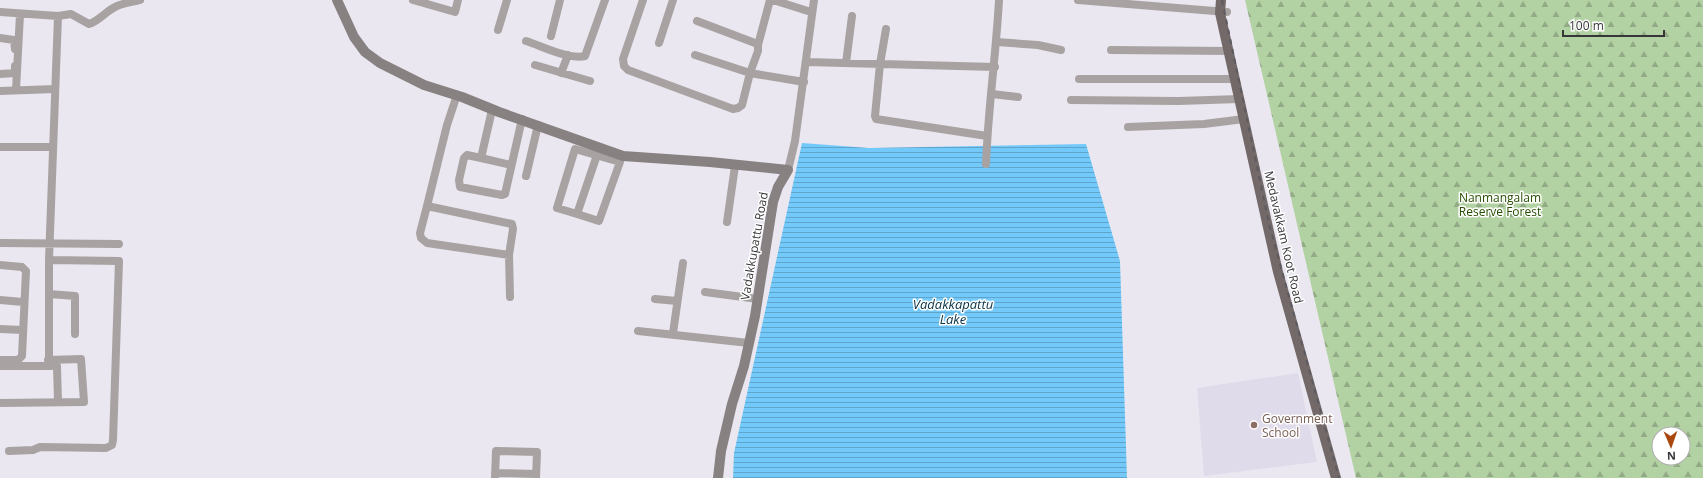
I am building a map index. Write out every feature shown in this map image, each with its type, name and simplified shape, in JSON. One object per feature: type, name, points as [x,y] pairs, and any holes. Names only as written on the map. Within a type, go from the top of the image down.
[{"type":"main road","name":"Medavakkam Koot Road","points":[[1222,7],[1229,52],[1278,272],[1336,478]]},
{"type":"main road","points":[[1222,7],[1270,224],[1334,454],[1343,478]]},
{"type":"street","points":[[0,12],[58,16],[71,14],[89,24],[95,22],[99,17],[118,6],[140,0]]},
{"type":"street","points":[[337,0],[354,37],[365,52],[372,58],[424,84],[457,95],[492,110],[538,125],[576,144],[622,159],[710,162],[735,166],[788,170]]},
{"type":"street","points":[[412,0],[455,12],[458,0]]},
{"type":"street","points":[[498,30],[507,0]]},
{"type":"street","points":[[551,36],[560,0]]},
{"type":"street","points":[[526,41],[579,58],[585,56],[605,0]]},
{"type":"street","points":[[643,0],[623,59],[624,66],[628,70],[733,110],[742,105],[750,73],[758,51],[758,45],[775,0],[812,12]]},
{"type":"street","points":[[659,43],[673,0]]},
{"type":"street","name":"Vadakkupattu Road","points":[[718,478],[721,451],[732,404],[749,344],[758,299],[773,202],[778,187],[788,170],[795,141],[814,0]]},
{"type":"street","points":[[986,164],[987,136],[997,42],[999,0]]},
{"type":"street","points":[[1078,0],[1222,7]]},
{"type":"street","points":[[16,90],[20,14]]},
{"type":"street","points":[[48,363],[52,147],[58,16]]},
{"type":"street","points":[[846,63],[852,16]]},
{"type":"street","points":[[697,21],[758,45]]},
{"type":"street","points":[[886,29],[880,64],[875,116],[876,119],[987,136]]},
{"type":"street","points":[[0,38],[14,40],[15,42],[15,73],[0,74]]},
{"type":"street","points":[[997,42],[1038,45],[1061,50]]},
{"type":"street","points":[[1111,50],[1229,52]]},
{"type":"street","points":[[561,73],[568,55]]},
{"type":"street","points":[[695,55],[750,73],[804,82]]},
{"type":"street","points":[[806,62],[995,67]]},
{"type":"street","points":[[536,65],[590,81]]},
{"type":"street","points":[[1079,79],[1236,78]]},
{"type":"street","points":[[0,91],[55,89]]},
{"type":"street","points":[[992,94],[1018,97]]},
{"type":"street","points":[[457,95],[447,126],[420,233],[421,238],[427,243],[509,255]]},
{"type":"street","points":[[1071,100],[1179,101],[1239,99]]},
{"type":"street","points":[[481,158],[492,110]]},
{"type":"street","points":[[511,165],[465,155],[459,180],[460,187],[502,195],[506,191],[522,119]]},
{"type":"street","points":[[1128,127],[1204,124],[1244,119]]},
{"type":"street","points":[[526,176],[538,125]]},
{"type":"street","points":[[576,144],[557,208],[599,221],[622,159]]},
{"type":"street","points":[[0,147],[52,147]]},
{"type":"street","points":[[577,214],[599,151]]},
{"type":"street","points":[[726,222],[735,166]]},
{"type":"street","points":[[427,206],[512,224],[513,229],[509,255],[510,296]]},
{"type":"street","points":[[0,243],[119,244]]},
{"type":"street","points":[[9,451],[33,450],[40,447],[106,448],[112,445],[119,261],[49,260]]},
{"type":"street","points":[[673,333],[683,263]]},
{"type":"street","points":[[0,266],[22,267],[26,271],[23,302],[21,358],[0,360]]},
{"type":"street","points":[[705,292],[758,299]]},
{"type":"street","points":[[49,294],[75,296],[75,334]]},
{"type":"street","points":[[654,299],[677,301]]},
{"type":"street","points":[[0,300],[23,302]]},
{"type":"street","points":[[0,329],[22,330]]},
{"type":"street","points":[[638,331],[673,333],[749,344]]},
{"type":"street","points":[[0,366],[81,359],[84,402],[0,403]]},
{"type":"street","points":[[48,363],[57,366],[58,402]]},
{"type":"street","points":[[496,451],[537,452],[536,476],[495,476],[496,451]]},
{"type":"shaded area","name":"Government School","points":[[1298,373],[1317,462],[1204,476],[1197,388]]},
{"type":"green space","name":"Nanmangalam Reserve Forest","points":[[1245,0],[1703,0],[1703,478],[1356,478]]},
{"type":"water","name":"Vadakkapattu Lake","points":[[802,143],[869,148],[1086,144],[1120,261],[1127,478],[733,478],[734,453]]},
{"type":"railway","points":[[1222,0],[1269,224],[1339,478]]},
{"type":"place","name":"Government School","points":[[1254,425]]}]
